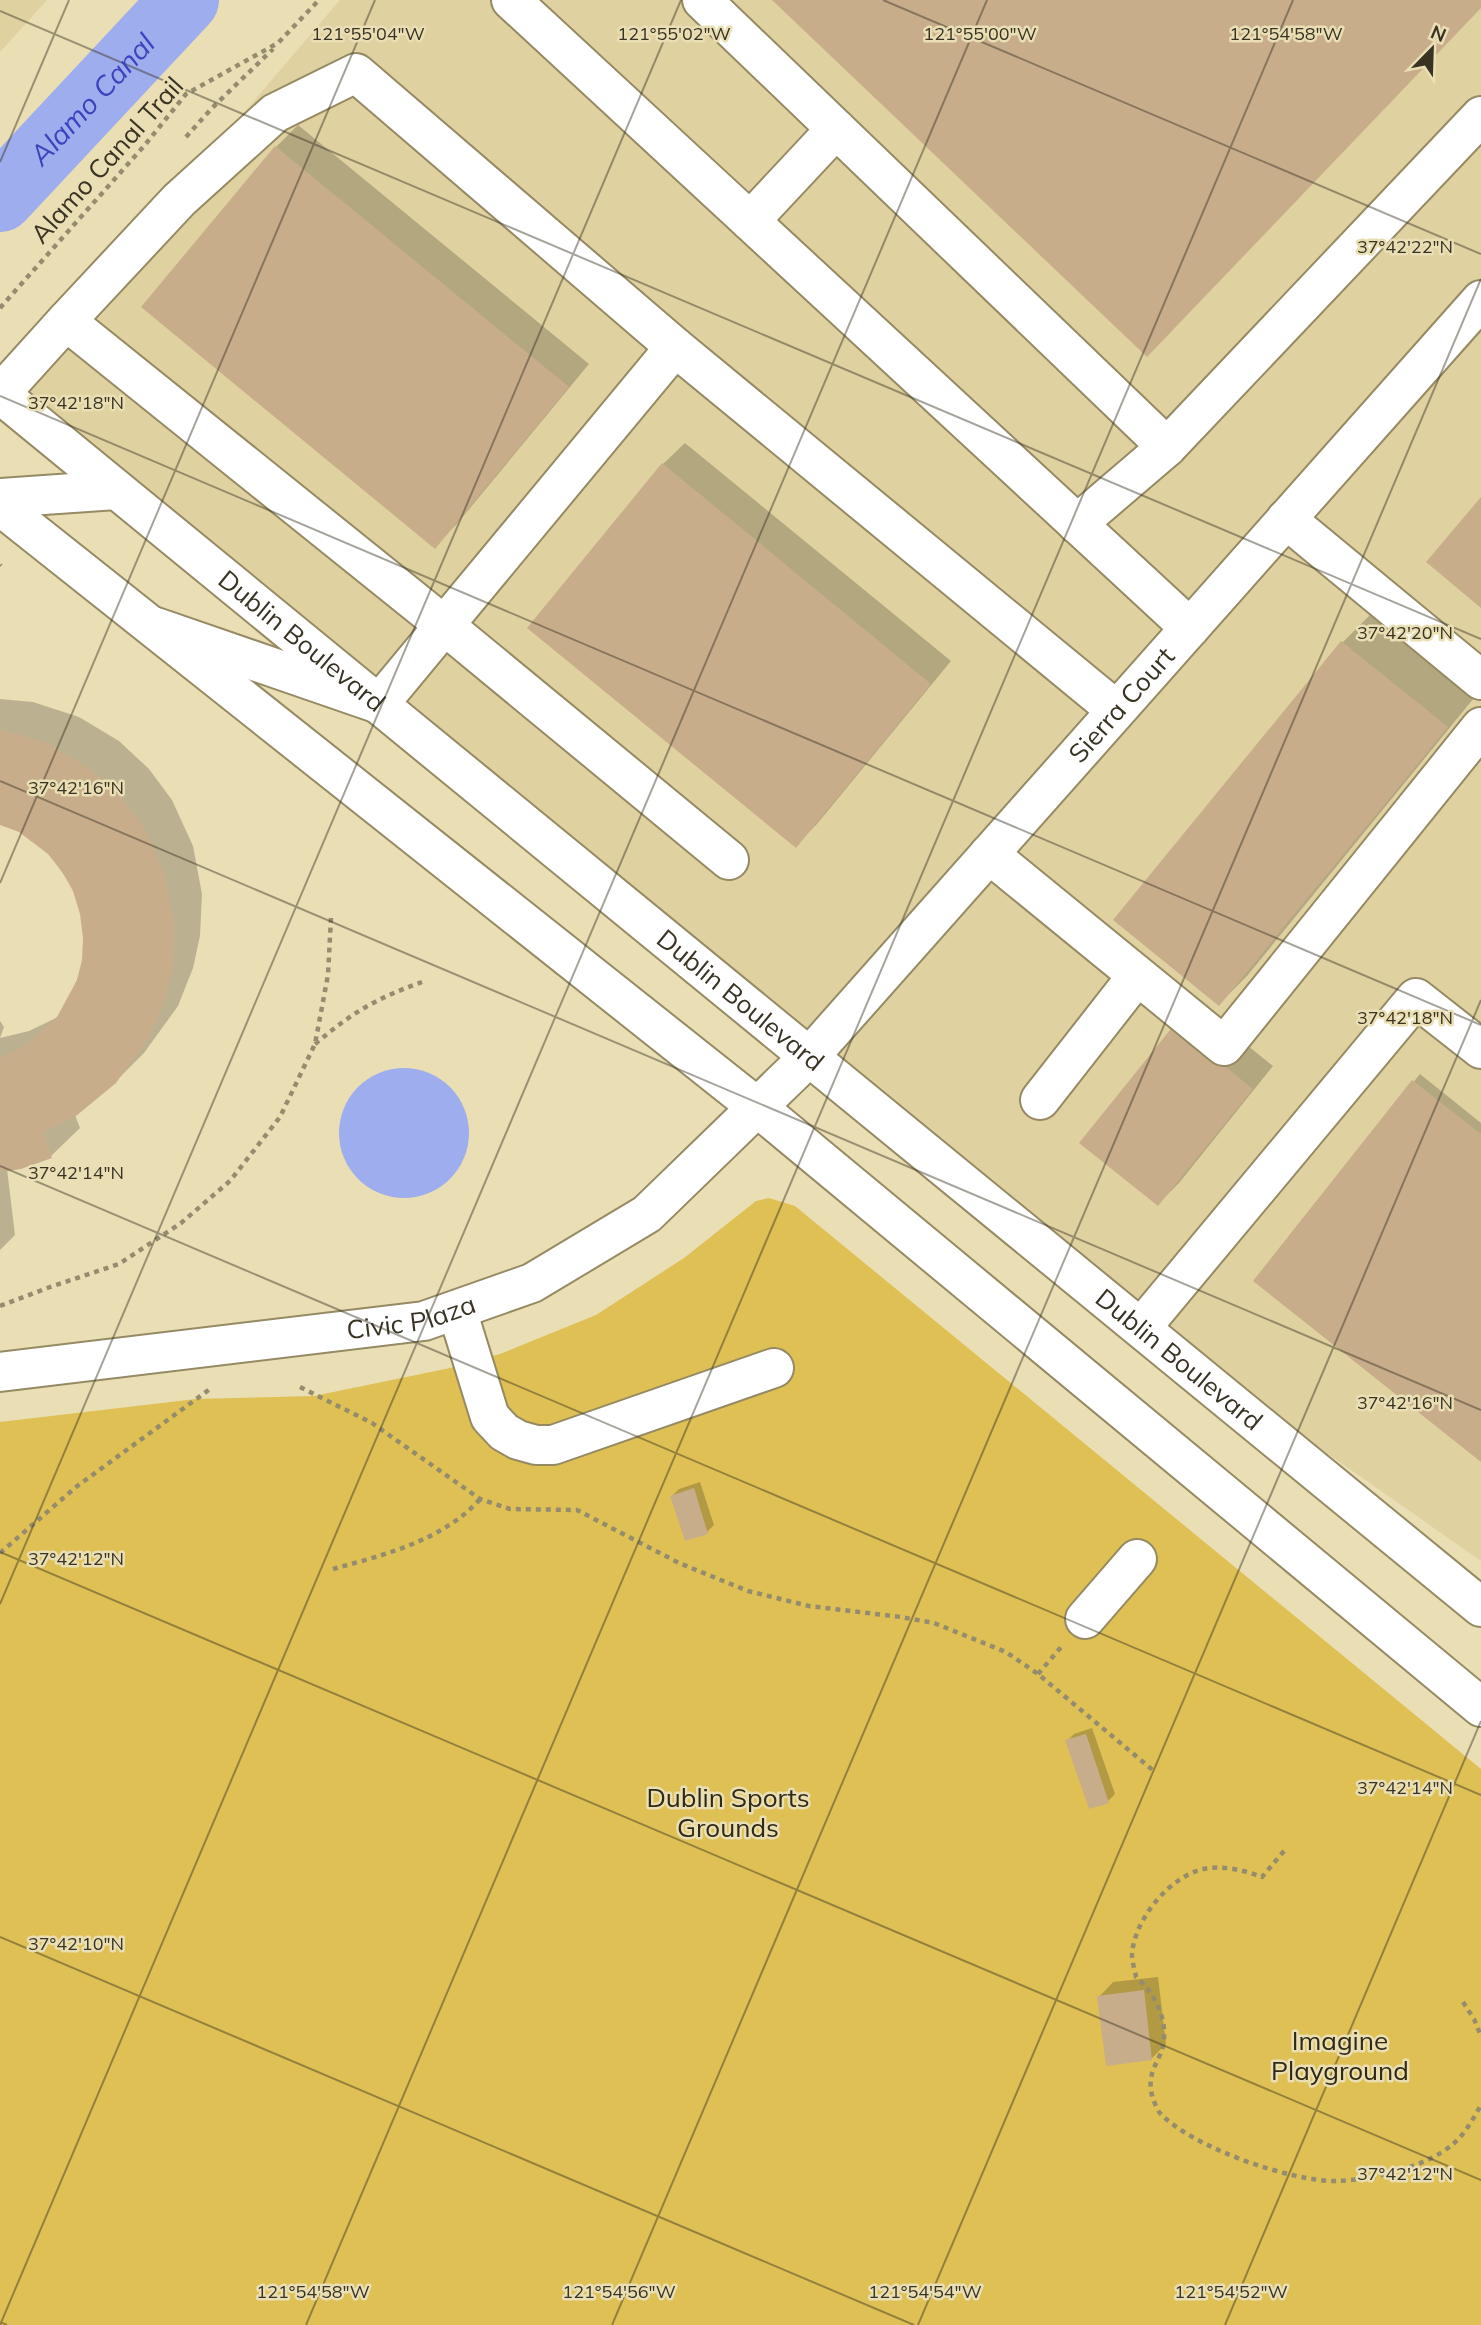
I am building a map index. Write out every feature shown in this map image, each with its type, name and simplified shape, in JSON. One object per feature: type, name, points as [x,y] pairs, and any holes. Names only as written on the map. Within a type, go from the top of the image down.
[{"type":"main road","points":[[511,0],[1190,628]]},
{"type":"main road","points":[[702,0],[1167,447]]},
{"type":"main road","points":[[0,394],[179,200],[275,113],[356,73],[675,347],[1116,710]]},
{"type":"main road","points":[[1077,524],[1167,447],[1481,116]]},
{"type":"main road","points":[[750,221],[836,129]]},
{"type":"main road","name":"Sierra Court","points":[[757,1107],[810,1056],[1481,300]]},
{"type":"main road","points":[[65,321],[444,625],[729,860]]},
{"type":"main road","points":[[151,625],[379,704],[675,347]]},
{"type":"main road","name":"Dublin Boulevard","points":[[0,394],[1481,1607]]},
{"type":"main road","points":[[0,498],[116,490]]},
{"type":"main road","points":[[0,506],[757,1107],[1481,1707]]},
{"type":"main road","points":[[1286,519],[1481,680]]},
{"type":"main road","points":[[989,854],[1223,1046],[1481,727]]},
{"type":"main road","points":[[1040,1100],[1137,976]]},
{"type":"main road","points":[[1141,1328],[1416,998],[1481,1049]]},
{"type":"main road","name":"Civic Plaza","points":[[0,1372],[424,1321],[457,1310],[533,1283],[648,1214],[757,1107]]},
{"type":"main road","points":[[457,1310],[489,1417],[504,1432],[536,1445],[553,1445],[774,1368]]},
{"type":"main road","points":[[1085,1619],[1137,1559]]},
{"type":"path","name":"Alamo Canal Trail","points":[[0,308],[144,146],[186,94],[278,43],[318,0]]},
{"type":"path","points":[[0,1306],[119,1264],[181,1223],[230,1181],[280,1117],[315,1044],[328,975],[331,918]]},
{"type":"path","points":[[315,1044],[361,1008],[422,982]]},
{"type":"path","points":[[300,1387],[372,1423],[480,1499],[510,1509],[577,1510],[679,1563],[748,1591],[810,1606],[934,1623],[1006,1652],[1038,1674],[1156,1772]]},
{"type":"path","points":[[0,1553],[76,1487],[210,1390]]},
{"type":"path","points":[[333,1569],[378,1556],[449,1528],[480,1499]]},
{"type":"path","points":[[1284,1851],[1262,1877],[1244,1870],[1210,1868],[1187,1875],[1166,1889],[1151,1906],[1132,1954],[1136,1977],[1150,1989],[1160,2011],[1164,2038],[1150,2077],[1159,2112],[1208,2146],[1245,2161],[1292,2175],[1337,2181],[1398,2170],[1426,2161],[1453,2145],[1469,2126],[1481,2105]]},
{"type":"path","points":[[1463,2002],[1481,2036]]},
{"type":"shaded area","points":[[0,0],[47,0],[0,52]]},
{"type":"shaded area","points":[[340,0],[1481,0],[1481,1561],[1094,1290],[17,406],[38,354]]},
{"type":"green space","name":"Dublin Sports Grounds","points":[[769,1198],[795,1206],[1481,1769],[1481,2325],[0,2325],[0,1422],[196,1399],[314,1396],[450,1368],[500,1354],[596,1315],[684,1258],[756,1201]]},
{"type":"water","points":[[404,1068],[429,1073],[450,1087],[464,1108],[469,1133],[464,1158],[450,1179],[429,1193],[404,1198],[379,1193],[358,1179],[344,1158],[339,1133],[344,1108],[358,1087],[379,1073]]},
{"type":"building","points":[[772,0],[1481,0],[1481,8],[1147,357]]},
{"type":"building","points":[[275,146],[569,387],[435,549],[141,307]]},
{"type":"building","points":[[662,463],[931,684],[796,848],[527,628]]},
{"type":"building","points":[[1481,497],[1481,608],[1426,562]]},
{"type":"building","points":[[1341,641],[1448,727],[1219,1006],[1113,920]]},
{"type":"building","points":[[0,729],[50,744],[90,769],[121,797],[144,828],[165,875],[174,923],[173,966],[165,998],[150,1036],[116,1083],[76,1116],[43,1132],[52,1158],[21,1169],[0,1172],[0,1058],[26,1045],[57,1017],[77,980],[82,960],[83,938],[73,891],[63,873],[48,854],[19,832],[0,825]]},
{"type":"building","points":[[1174,1025],[1253,1089],[1158,1206],[1079,1143]]},
{"type":"building","points":[[1412,1080],[1481,1134],[1481,1462],[1253,1281]]},
{"type":"building","points":[[694,1488],[708,1534],[685,1541],[670,1496]]},
{"type":"building","points":[[1086,1734],[1109,1803],[1089,1809],[1065,1740]]},
{"type":"building","points":[[1144,1990],[1152,2060],[1106,2066],[1097,1996]]},
{"type":"waterway","name":"Alamo Canal","points":[[0,198],[185,0]]},
{"type":"park label","name":"Imagine Playground","points":[[1340,2056]]}]
